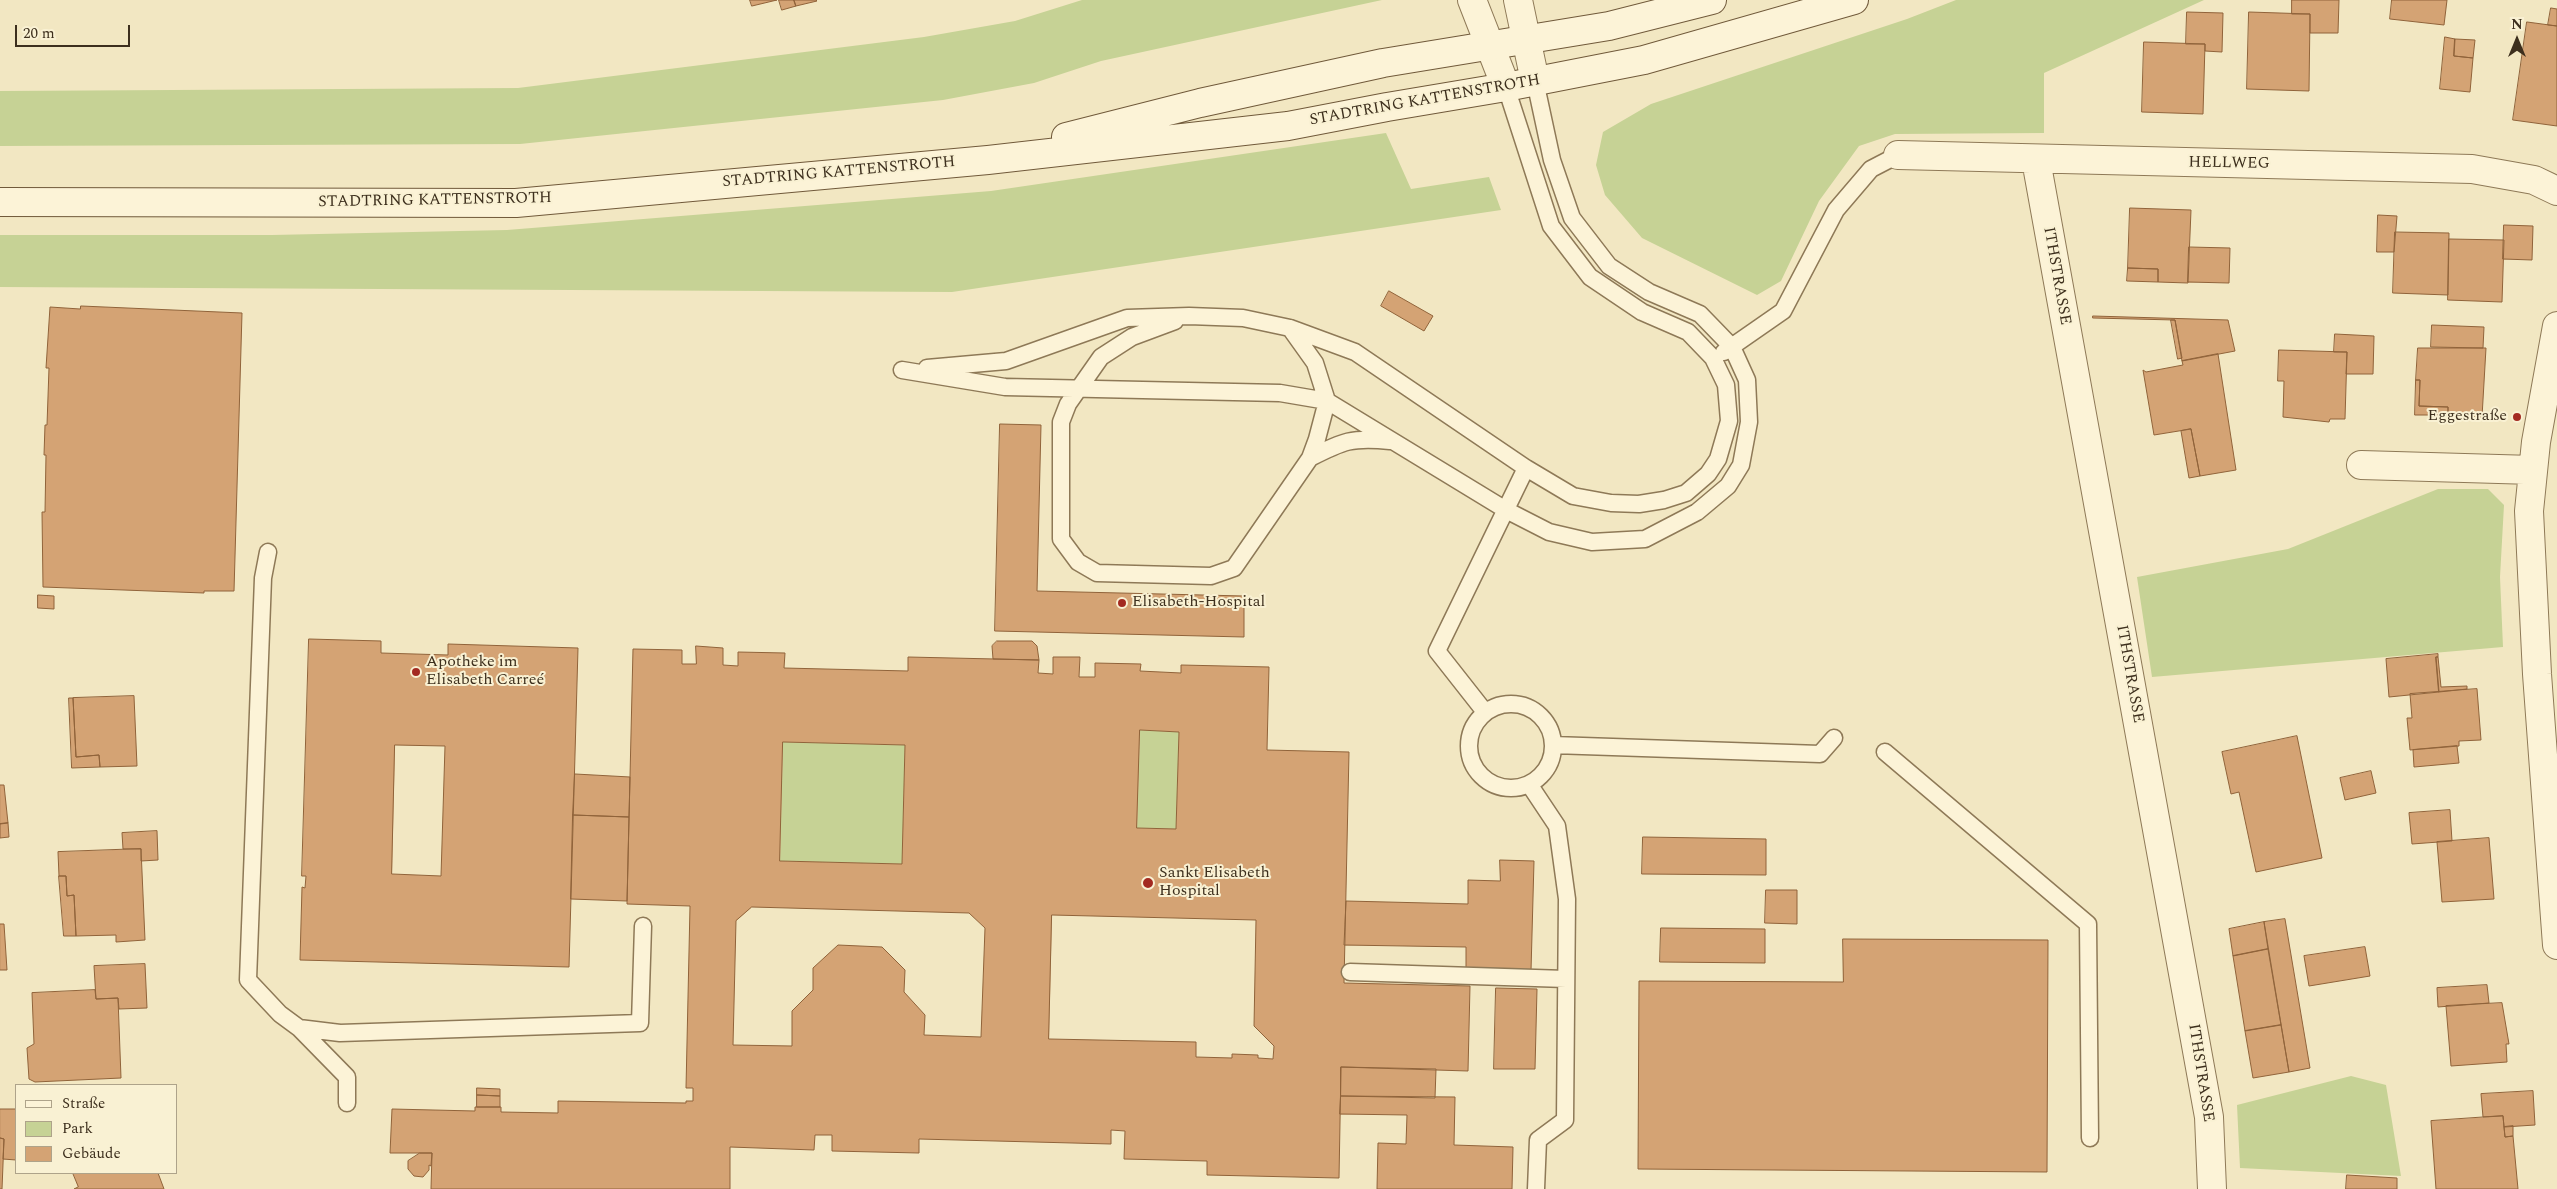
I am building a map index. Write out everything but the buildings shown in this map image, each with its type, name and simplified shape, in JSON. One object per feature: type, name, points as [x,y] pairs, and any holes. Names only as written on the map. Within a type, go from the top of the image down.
[{"type":"street","points":[[1472,0],[1506,87]]},
{"type":"street","points":[[1518,0],[1535,81]]},
{"type":"street","name":"STADTRING KATTENSTROTH","points":[[988,160],[1078,134],[1200,103],[1383,63],[1609,26],[1712,0]]},
{"type":"street","name":"STADTRING KATTENSTROTH","points":[[0,202],[516,203],[988,160],[1288,126],[1506,87],[1644,60],[1854,0]]},
{"type":"street","name":"HELLWEG","points":[[1898,155],[2472,170],[2534,180],[2557,191]]},
{"type":"street","name":"ITHSTRASSE","points":[[2036,160],[2209,1118],[2212,1189]]},
{"type":"street","points":[[2557,326],[2536,442],[2529,511],[2537,674],[2557,946]]},
{"type":"street","points":[[2361,465],[2533,470]]},
{"type":"lane","points":[[1506,87],[1551,226],[1590,277],[1642,312],[1688,332],[1714,358],[1726,385],[1729,421],[1718,459],[1708,474],[1686,493],[1664,500],[1639,504],[1592,501],[1573,496],[1526,468],[1355,352],[1290,328],[1243,318],[1189,316],[1127,318],[1006,361],[902,370],[1005,387],[1280,394],[1327,401],[1506,510],[1549,532],[1592,542],[1645,538],[1697,512],[1728,486],[1740,465],[1749,422],[1747,380],[1732,347],[1700,314],[1649,292],[1609,266],[1572,218],[1552,160],[1535,81]]},
{"type":"lane","points":[[1714,358],[1783,311],[1836,210],[1871,169],[1898,155]]},
{"type":"lane","points":[[1189,316],[1132,337],[1101,357],[1068,404],[1061,422],[1061,539],[1078,562],[1097,573],[1211,576],[1234,568],[1310,458],[1318,439],[1327,401],[1316,363],[1290,328]]},
{"type":"lane","points":[[1310,458],[1341,442],[1364,438],[1395,441]]},
{"type":"lane","points":[[1485,712],[1437,651],[1526,468]]},
{"type":"lane","points":[[268,552],[263,578],[248,980],[280,1014],[299,1028],[347,1077],[348,1103]]},
{"type":"lane","points":[[1506,704],[1530,707],[1547,723],[1553,745],[1552,757],[1547,768],[1529,784],[1516,788],[1502,787],[1490,782],[1475,768],[1468,748],[1470,735],[1476,722],[1485,712],[1506,704]]},
{"type":"lane","points":[[1553,745],[1820,754],[1834,738]]},
{"type":"lane","points":[[1886,752],[2088,924],[2090,1138]]},
{"type":"lane","points":[[1529,784],[1557,826],[1567,899],[1564,1120],[1538,1140],[1536,1189]]},
{"type":"lane","points":[[299,1028],[340,1033],[640,1023],[643,926]]},
{"type":"lane","points":[[1350,972],[1566,979]]},
{"type":"green space","points":[[1082,0],[1382,0],[1101,61],[1034,83],[943,100],[520,144],[0,146],[0,91],[518,88],[924,37],[1015,21]]},
{"type":"green space","points":[[1956,0],[2204,0],[2044,73],[2044,133],[1895,134],[1859,146],[1819,201],[1781,281],[1757,295],[1642,238],[1605,195],[1596,165],[1603,132],[1651,104],[1907,19]]},
{"type":"green space","points":[[1386,133],[1411,189],[1489,177],[1501,210],[952,292],[0,287],[0,235],[272,235],[507,230],[991,191]]},
{"type":"green space","points":[[2438,489],[2488,489],[2504,505],[2500,577],[2503,647],[2152,677],[2137,577],[2288,549]]},
{"type":"green space","points":[[1140,730],[1179,732],[1176,829],[1137,828]]},
{"type":"green space","points":[[783,742],[905,745],[902,864],[780,861]]},
{"type":"green space","points":[[2351,1076],[2386,1085],[2401,1176],[2240,1168],[2237,1105]]},
{"type":"place","name":"Eggestraße","points":[[2517,417]]},
{"type":"place","name":"Elisabeth-Hospital","points":[[1122,603]]},
{"type":"place","name":"Apotheke im Elisabeth Carreé","points":[[416,672]]},
{"type":"place","name":"Sankt Elisabeth Hospital","points":[[1148,883]]}]
